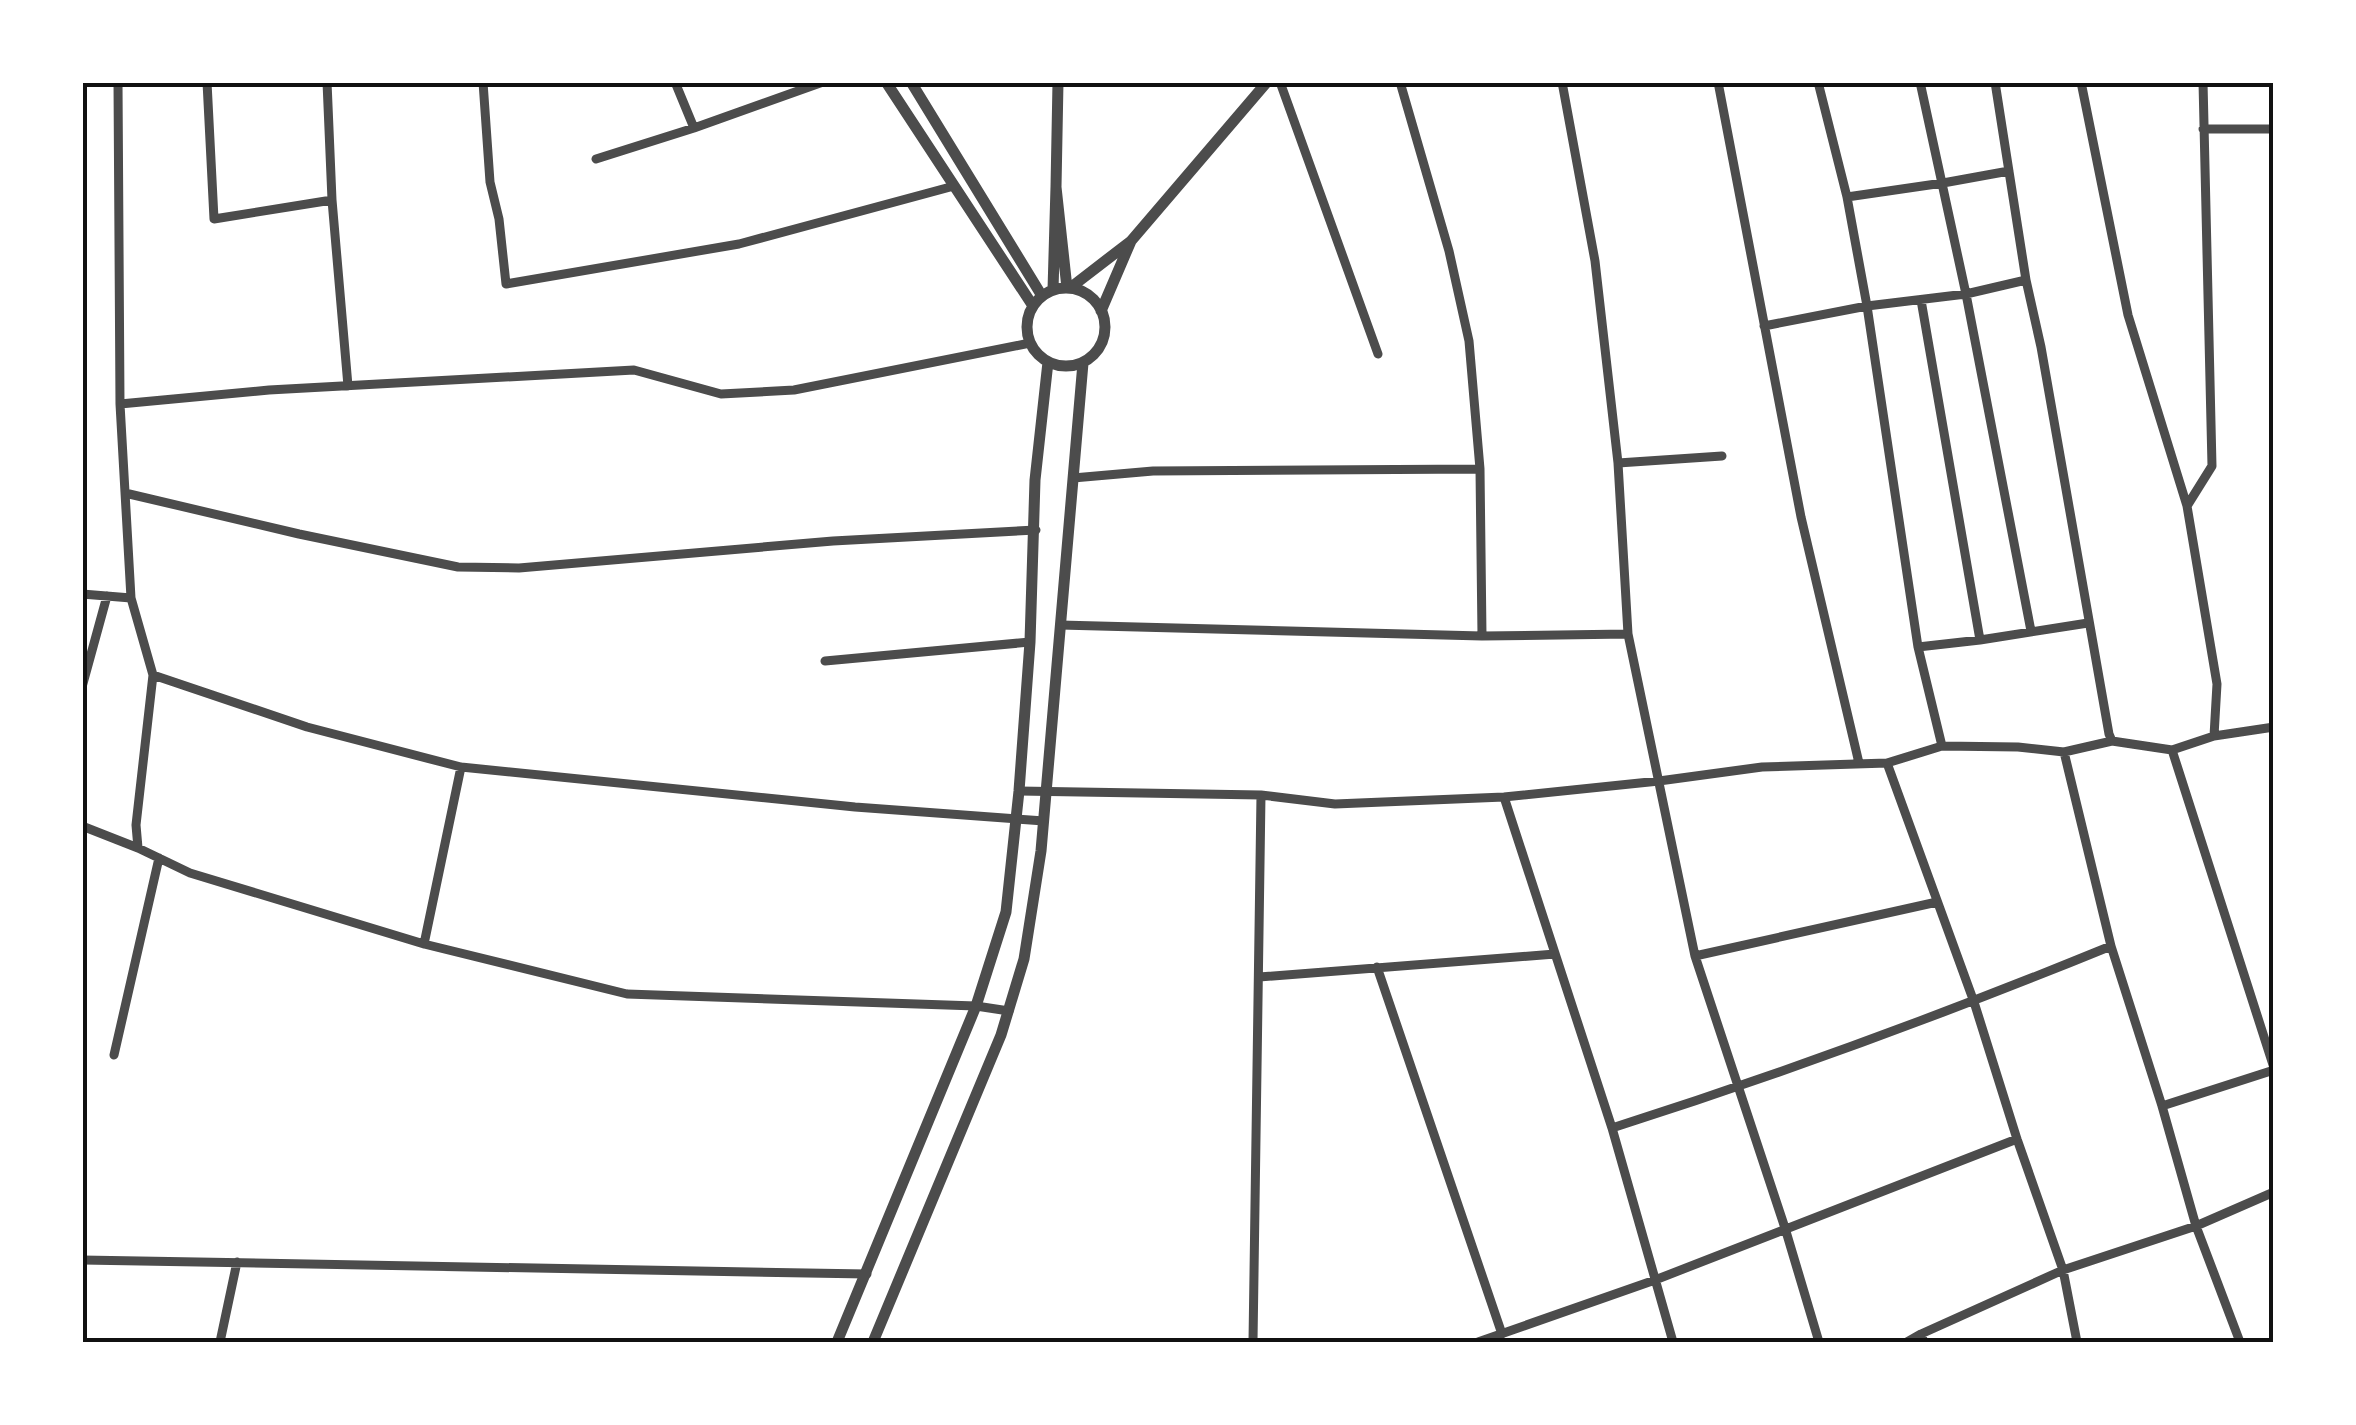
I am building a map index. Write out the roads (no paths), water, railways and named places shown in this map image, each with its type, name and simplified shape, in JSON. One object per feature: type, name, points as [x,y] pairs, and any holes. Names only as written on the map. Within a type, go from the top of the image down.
[{"type":"street","points":[[118,82],[120,404],[131,598],[154,675],[136,825],[138,848]]},
{"type":"street","points":[[207,82],[214,220],[332,200]]},
{"type":"street","points":[[327,82],[332,200],[348,386]]},
{"type":"street","points":[[483,82],[490,182],[499,219],[506,284],[739,244],[954,186]]},
{"type":"street","points":[[675,82],[694,128]]},
{"type":"street","points":[[596,159],[823,82]]},
{"type":"street","points":[[886,82],[1032,306]]},
{"type":"street","points":[[911,82],[1048,293]]},
{"type":"street","points":[[1048,293],[1058,82]]},
{"type":"street","points":[[1069,288],[1094,300],[1101,311],[1104,334],[1093,356],[1082,363],[1059,366],[1037,354],[1030,343],[1026,331],[1032,306],[1048,293],[1069,288],[1131,241],[1267,82]]},
{"type":"street","points":[[1280,82],[1378,354]]},
{"type":"street","points":[[1400,82],[1449,251],[1469,341],[1480,469],[1482,636]]},
{"type":"street","points":[[1562,82],[1596,261],[1618,464],[1628,634],[1695,956],[1819,1342]]},
{"type":"street","points":[[1718,82],[1801,517],[1858,763]]},
{"type":"street","points":[[1818,82],[1847,197],[1918,647],[1942,746]]},
{"type":"street","points":[[1920,82],[1966,294],[2031,631]]},
{"type":"street","points":[[1995,82],[2026,280],[2042,348],[2088,624],[2112,741]]},
{"type":"street","points":[[2081,82],[2128,315],[2187,506],[2217,684],[2214,736]]},
{"type":"street","points":[[2187,506],[2212,466],[2203,82]]},
{"type":"street","points":[[2202,129],[2274,128]]},
{"type":"street","points":[[1847,197],[2009,171]]},
{"type":"street","points":[[1056,187],[1069,288]]},
{"type":"street","points":[[1101,311],[1131,241]]},
{"type":"street","points":[[1764,326],[1867,306],[1966,294],[2026,280]]},
{"type":"street","points":[[1922,300],[1980,640]]},
{"type":"street","points":[[120,404],[269,390],[634,370],[721,394],[794,390],[1030,343]]},
{"type":"street","points":[[837,1342],[976,1006],[1006,912],[1019,792],[1036,480],[1048,362]]},
{"type":"street","points":[[873,1342],[1001,1035],[1024,959],[1044,821],[1082,363]]},
{"type":"street","points":[[1618,464],[1722,456]]},
{"type":"street","points":[[1073,478],[1152,471],[1480,469]]},
{"type":"street","points":[[125,493],[458,567],[519,568],[833,540],[1036,530]]},
{"type":"street","points":[[82,594],[131,598]]},
{"type":"street","points":[[82,687],[107,596]]},
{"type":"street","points":[[1918,647],[2088,624]]},
{"type":"street","points":[[1060,625],[1482,636],[1628,634]]},
{"type":"street","points":[[825,661],[1030,642]]},
{"type":"street","points":[[154,675],[307,727],[461,768],[855,807],[1044,821]]},
{"type":"street","points":[[1019,792],[1261,795],[1335,804],[1504,798],[1762,767],[1887,763],[1942,746],[2018,746],[2064,752],[2112,741],[2172,750],[2214,736],[2274,726]]},
{"type":"street","points":[[2162,1106],[2274,1069],[2172,750]]},
{"type":"street","points":[[2064,752],[2111,946],[2196,1226],[2240,1342]]},
{"type":"street","points":[[1887,763],[1974,1002],[2016,1139],[2063,1270],[2077,1342]]},
{"type":"street","points":[[424,944],[461,768]]},
{"type":"street","points":[[1253,1342],[1261,795]]},
{"type":"street","points":[[1504,798],[1612,1128],[1673,1342]]},
{"type":"street","points":[[82,826],[190,873],[424,944],[626,994],[976,1006],[1008,1011]]},
{"type":"street","points":[[114,1055],[158,858]]},
{"type":"street","points":[[1695,956],[1937,902]]},
{"type":"street","points":[[1612,1128],[1738,1088],[1974,1002],[2111,946]]},
{"type":"street","points":[[1258,977],[1555,954]]},
{"type":"street","points":[[1377,968],[1502,1334]]},
{"type":"street","points":[[1478,1342],[1655,1280],[2016,1139]]},
{"type":"street","points":[[1907,1342],[2063,1270],[2196,1226],[2274,1192]]},
{"type":"street","points":[[82,1260],[867,1274]]},
{"type":"street","points":[[220,1342],[236,1262]]}]
